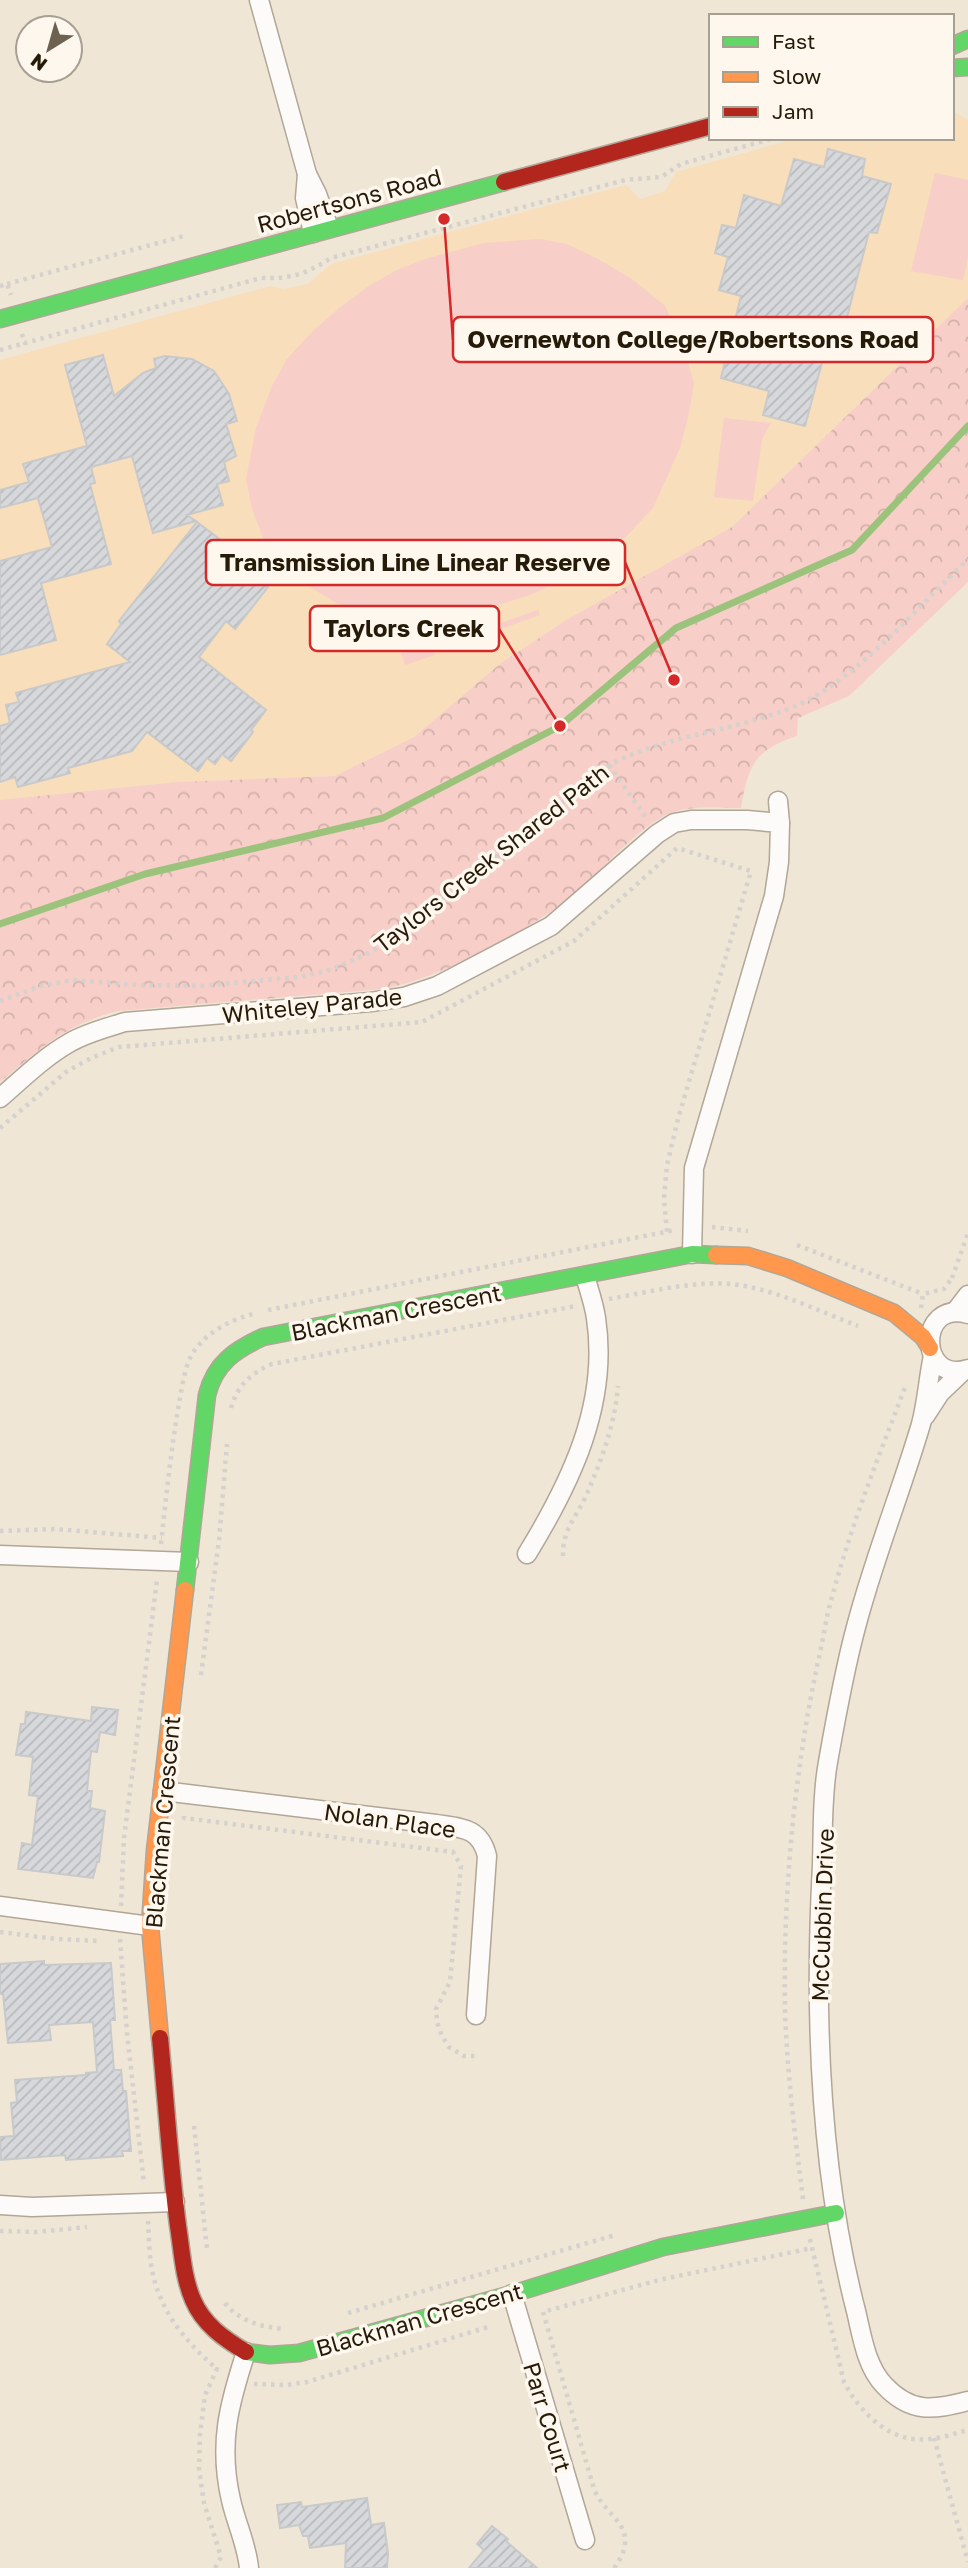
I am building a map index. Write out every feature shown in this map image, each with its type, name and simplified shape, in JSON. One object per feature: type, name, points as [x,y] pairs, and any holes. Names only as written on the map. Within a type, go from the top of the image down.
[{"type":"street","points":[[259,0],[307,174],[305,198],[321,230]]},
{"type":"street","name":"Robertsons Road","points":[[0,319],[709,127]]},
{"type":"street","points":[[692,1254],[694,1168],[774,896],[779,862],[778,801]]},
{"type":"street","name":"Whiteley Parade","points":[[0,1098],[69,1043],[125,1022],[404,998],[437,986],[551,926],[657,834],[674,823],[691,820],[747,820],[780,823]]},
{"type":"street","name":"Blackman Crescent","points":[[836,2213],[663,2248],[512,2294],[299,2353],[270,2355],[246,2352],[225,2339],[208,2323],[193,2302],[185,2275],[175,2202],[150,1926],[155,1851],[211,1375],[231,1354],[263,1337],[692,1254],[726,1254],[767,1262],[894,1313],[928,1318],[957,1313]]},
{"type":"street","points":[[527,1554],[562,1493],[586,1436],[595,1405],[598,1344],[585,1276]]},
{"type":"street","points":[[957,1313],[964,1288]]},
{"type":"street","name":"Blackman Crescent","points":[[894,1313],[923,1337],[931,1352]]},
{"type":"street","name":"McCubbin Drive","points":[[957,1313],[940,1318],[930,1332],[931,1352],[921,1422],[855,1628],[827,1765],[820,1902],[819,2028],[836,2213],[844,2266],[874,2371],[884,2385],[906,2403],[938,2409],[968,2401]]},
{"type":"street","points":[[931,1352],[945,1368],[965,1370]]},
{"type":"street","name":"McCubbin Drive","points":[[921,1422],[940,1393],[965,1370]]},
{"type":"street","points":[[0,1555],[189,1562]]},
{"type":"street","name":"Nolan Place","points":[[163,1791],[436,1824],[465,1829],[476,1835],[484,1845],[487,1856],[476,2015]]},
{"type":"street","points":[[0,1906],[150,1926]]},
{"type":"street","points":[[0,2205],[32,2207],[175,2202]]},
{"type":"street","name":"Parr Court","points":[[512,2294],[585,2540]]},
{"type":"street","points":[[246,2352],[229,2403],[225,2459],[230,2500],[249,2568]]},
{"type":"path","points":[[0,350],[261,278],[280,279],[307,273],[331,258],[612,183],[661,177],[681,164],[767,140]]},
{"type":"path","points":[[0,286],[184,236]]},
{"type":"path","points":[[7,284],[25,343]]},
{"type":"path","name":"Taylors Creek Shared Path","points":[[0,1001],[41,986],[72,980],[200,986],[300,976],[327,971],[371,952],[400,933],[609,765],[639,751],[804,702],[862,662],[968,559]]},
{"type":"path","points":[[609,765],[657,834]]},
{"type":"path","points":[[0,1128],[66,1072],[119,1047],[422,1022],[574,941],[677,848],[751,871],[667,1165],[664,1199],[667,1232]]},
{"type":"path","points":[[760,1233],[727,1227],[692,1228],[286,1305],[235,1319],[213,1332],[192,1354],[185,1373],[174,1432],[124,1838],[120,1942],[152,2271],[165,2309],[189,2344],[217,2369],[237,2378],[267,2386],[307,2382],[519,2318],[659,2280],[812,2248]]},
{"type":"path","points":[[964,1288],[951,1278],[968,1233]]},
{"type":"path","points":[[796,1244],[923,1294]]},
{"type":"path","points":[[230,1416],[231,1404],[242,1384],[256,1371],[272,1364],[697,1284],[751,1287],[862,1327]]},
{"type":"path","points":[[200,1685],[219,1540],[228,1438]]},
{"type":"path","points":[[0,1531],[55,1530],[162,1538]]},
{"type":"path","points":[[182,1832],[184,1794]]},
{"type":"path","points":[[184,1818],[453,1852],[461,1866],[452,1969],[450,1982],[436,2008],[436,2022],[449,2047],[464,2056],[476,2056]]},
{"type":"path","points":[[0,1932],[56,1939],[120,1942]]},
{"type":"path","points":[[194,2126],[209,2262]]},
{"type":"path","points":[[790,2196],[803,2194]]},
{"type":"path","points":[[0,2231],[36,2232],[92,2227]]},
{"type":"path","points":[[345,2314],[624,2232]]},
{"type":"path","points":[[222,2299],[227,2307],[262,2328],[297,2327]]},
{"type":"path","points":[[543,2312],[597,2498],[616,2517],[623,2529],[625,2544],[614,2568]]},
{"type":"path","points":[[215,2568],[221,2557],[204,2503],[200,2434],[205,2395],[217,2369]]},
{"type":"path","points":[[934,2438],[968,2563]]},
{"type":"shaded area","points":[[954,112],[968,120],[968,298],[732,527],[568,619],[501,663],[414,737],[335,776],[177,782],[0,800],[0,360],[271,286],[283,289],[308,284],[331,264],[626,185],[640,199],[665,191],[676,172],[791,140],[954,140]]},
{"type":"green space","points":[[935,173],[968,180],[968,257],[963,280],[911,271]]},
{"type":"green space","points":[[540,239],[567,244],[632,279],[665,306],[683,345],[694,383],[688,418],[680,448],[653,508],[622,541],[591,567],[530,595],[458,617],[427,623],[395,624],[338,604],[305,584],[266,545],[252,509],[246,479],[256,428],[272,386],[287,359],[338,309],[370,285],[397,270],[425,259],[484,243]]},
{"type":"green space","points":[[968,298],[968,582],[849,696],[798,718],[797,736],[771,747],[750,770],[741,808],[691,808],[662,817],[638,834],[585,885],[554,909],[484,952],[433,974],[384,989],[118,1011],[68,1030],[41,1048],[0,1082],[0,800],[177,782],[335,776],[414,737],[501,663],[568,619],[732,527]]},
{"type":"green space","points":[[724,418],[771,423],[762,439],[753,501],[714,497]]},
{"type":"green space","points":[[538,610],[540,615],[434,652],[435,655],[405,665],[401,653],[430,643],[432,647]]},
{"type":"building","points":[[828,149],[865,159],[862,176],[891,184],[877,233],[869,232],[846,321],[854,324],[845,356],[837,354],[836,358],[824,355],[805,426],[763,415],[769,391],[721,378],[741,296],[719,290],[728,257],[715,253],[722,225],[736,228],[744,195],[781,206],[794,159],[824,167]]},
{"type":"building","points":[[103,355],[114,396],[143,373],[156,368],[154,359],[165,356],[192,359],[214,371],[229,394],[237,421],[226,424],[236,456],[224,462],[229,481],[217,484],[223,505],[187,515],[196,521],[153,533],[132,456],[91,467],[95,483],[90,484],[111,564],[41,583],[56,640],[0,655],[0,561],[52,547],[38,498],[0,508],[0,490],[29,482],[23,464],[87,446],[65,365]]},
{"type":"building","points":[[197,522],[246,559],[242,566],[268,587],[235,629],[226,621],[199,657],[266,710],[251,730],[253,732],[231,761],[222,754],[215,764],[207,758],[198,771],[147,732],[132,751],[68,768],[70,773],[18,787],[15,777],[0,782],[0,726],[10,723],[6,705],[19,702],[16,693],[130,662],[107,644],[121,624],[119,621]]},
{"type":"building","points":[[92,1707],[118,1710],[115,1735],[100,1732],[97,1752],[91,1751],[87,1791],[92,1791],[90,1808],[105,1811],[99,1862],[93,1878],[18,1869],[22,1843],[32,1845],[38,1796],[29,1795],[33,1757],[16,1755],[21,1724],[25,1724],[26,1712],[91,1721]]},
{"type":"building","points":[[44,1961],[44,1965],[111,1963],[115,2020],[110,2020],[114,2070],[121,2070],[123,2091],[126,2091],[131,2151],[122,2151],[123,2156],[66,2160],[65,2155],[1,2160],[0,2137],[14,2136],[11,2103],[17,2102],[15,2080],[97,2072],[93,2022],[49,2025],[51,2040],[8,2043],[3,1994],[0,1994],[0,1964]]},
{"type":"building","points":[[367,2498],[371,2525],[384,2523],[387,2568],[345,2568],[346,2543],[310,2548],[308,2536],[303,2536],[299,2525],[280,2528],[277,2505],[301,2502],[302,2507]]},
{"type":"building","points":[[492,2526],[537,2568],[469,2568],[484,2550],[477,2544]]},
{"type":"waterway","points":[[0,924],[145,874],[383,818],[560,726],[676,628],[852,550],[968,426]]},
{"type":"traffic: fast","points":[[954,45],[968,39]]},
{"type":"traffic: fast","points":[[954,68],[968,67]]},
{"type":"traffic: fast","points":[[0,319],[504,182]]},
{"type":"traffic: fast","points":[[185,1590],[207,1395],[221,1366],[244,1347],[263,1337],[692,1254],[716,1255]]},
{"type":"traffic: fast","points":[[246,2352],[270,2355],[299,2353],[512,2294],[663,2247],[836,2213]]},
{"type":"traffic: slow","points":[[716,1255],[748,1256],[787,1268],[894,1313],[923,1337],[930,1348]]},
{"type":"traffic: slow","points":[[160,2038],[150,1926],[155,1851],[185,1590]]},
{"type":"traffic: jam","points":[[504,182],[709,127]]},
{"type":"traffic: jam","points":[[160,2038],[175,2203],[187,2282],[197,2309],[208,2324],[246,2352]]},
{"type":"place","name":"Overnewton College/Robertsons Road","points":[[444,219]]},
{"type":"place","name":"Transmission Line Linear Reserve","points":[[674,680]]},
{"type":"place","name":"Taylors Creek","points":[[560,726]]}]
